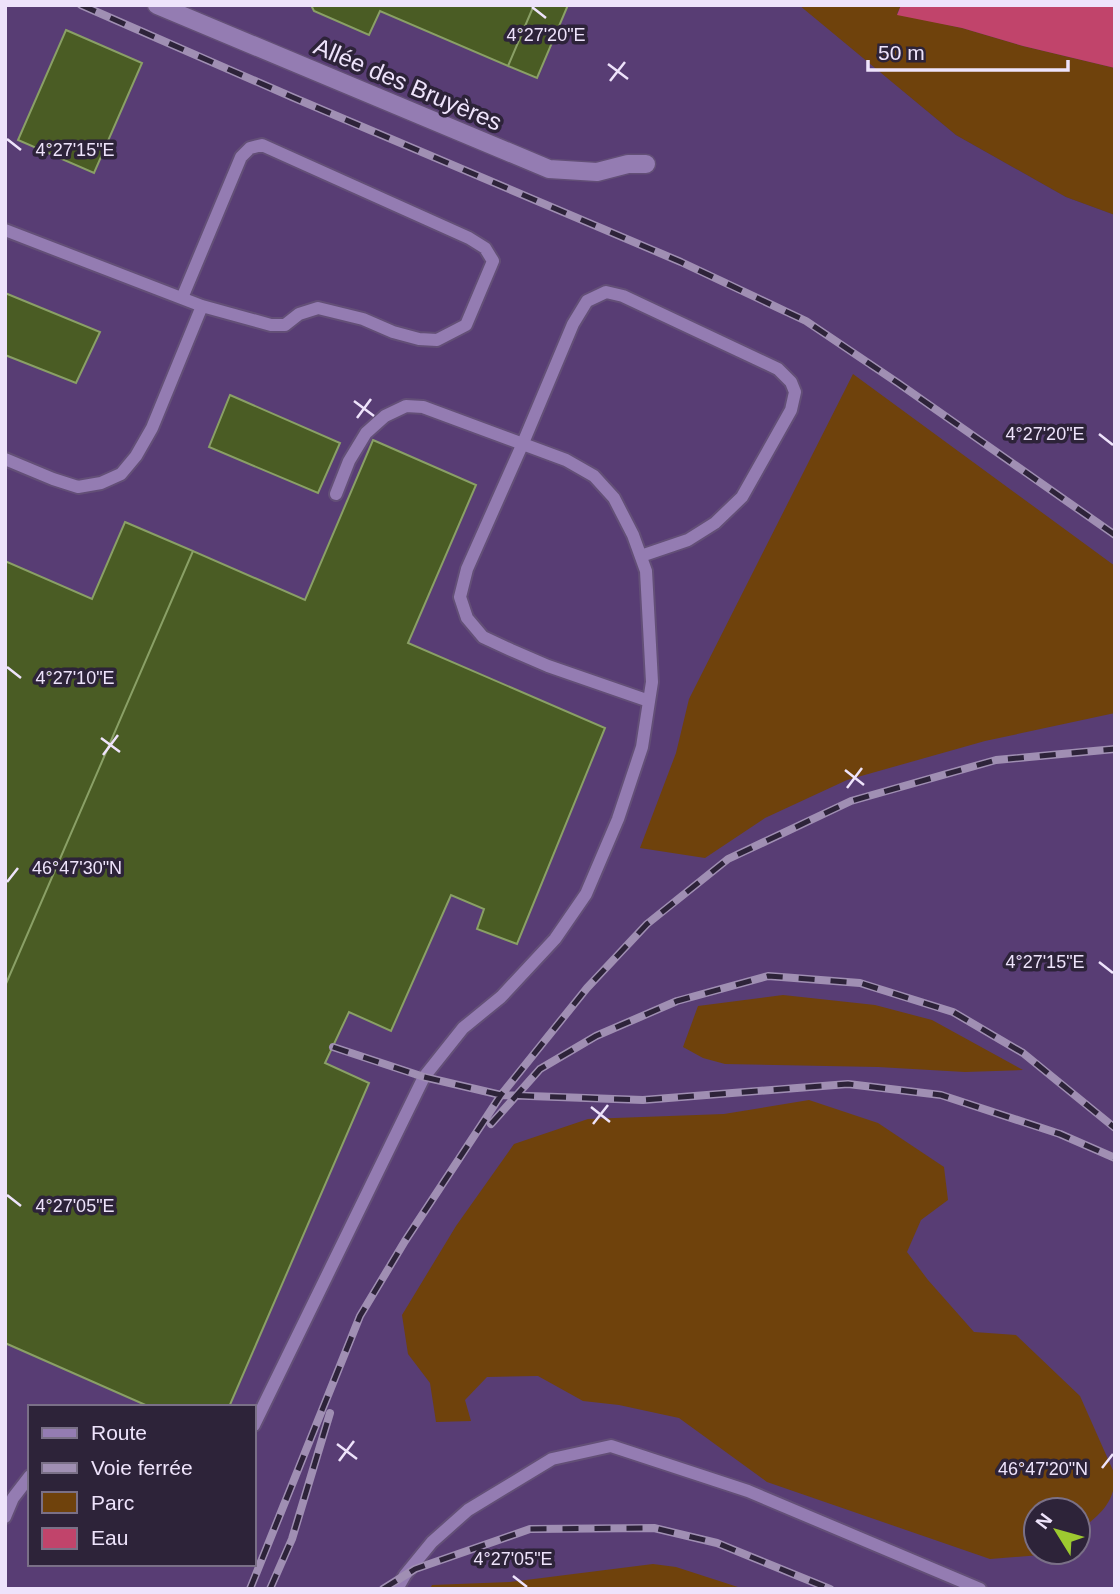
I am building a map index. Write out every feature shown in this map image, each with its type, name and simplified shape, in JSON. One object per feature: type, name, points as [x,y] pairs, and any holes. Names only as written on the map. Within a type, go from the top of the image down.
[{"type":"street","name":"Allée des Bruyères","points":[[157,5],[549,169],[597,172],[628,164],[646,164]]},
{"type":"lane","points":[[5,230],[202,306],[271,325],[285,325],[299,314],[318,308],[363,319],[419,339],[437,341],[466,326],[494,261],[485,248],[469,238],[262,145],[250,148],[241,157],[182,298]]},
{"type":"lane","points":[[641,556],[688,540],[715,523],[742,497],[791,410],[795,391],[791,382],[778,369],[623,296],[606,292],[587,301],[573,324],[467,569],[460,597],[467,618],[484,637],[548,666],[649,701]]},
{"type":"lane","points":[[5,459],[53,479],[78,486],[101,483],[121,474],[136,456],[152,428],[202,306]]},
{"type":"lane","points":[[256,1421],[424,1077],[463,1028],[501,996],[555,939],[586,894],[618,819],[642,747],[652,682],[646,571],[634,535],[614,498],[594,476],[566,460],[523,443],[423,407],[406,406],[386,416],[366,433],[349,461],[336,494]]},
{"type":"lane","points":[[397,1589],[432,1542],[468,1510],[552,1459],[611,1446],[748,1491],[980,1589]]},
{"type":"lane","points":[[5,1517],[13,1497],[28,1478]]},
{"type":"shaded area","points":[[5,5],[800,5],[956,135],[1066,197],[1115,215],[1115,1589],[5,1589]]},
{"type":"green space","points":[[799,5],[901,5],[897,14],[1115,68],[1115,215],[1066,197],[956,135]]},
{"type":"green space","points":[[853,374],[1115,566],[1115,713],[985,741],[847,780],[765,818],[705,858],[640,848],[676,753],[689,699]]},
{"type":"green space","points":[[783,995],[875,1005],[932,1020],[1023,1070],[965,1072],[725,1064],[703,1058],[683,1047],[698,1006]]},
{"type":"green space","points":[[809,1100],[878,1123],[944,1167],[948,1200],[921,1220],[907,1252],[974,1332],[1016,1335],[1080,1396],[1115,1475],[1109,1501],[1093,1520],[1092,1496],[1022,1496],[1022,1556],[990,1559],[767,1482],[679,1418],[619,1405],[583,1401],[538,1376],[487,1377],[465,1400],[471,1421],[436,1422],[430,1383],[408,1354],[402,1315],[456,1226],[514,1144],[588,1119],[724,1114]]},
{"type":"green space","points":[[653,1564],[676,1567],[744,1589],[430,1589],[432,1585],[510,1582]]},
{"type":"water","points":[[901,5],[1115,5],[1115,68],[962,28],[897,15]]},
{"type":"building","points":[[311,5],[534,5],[508,66],[380,11],[369,35],[314,11]]},
{"type":"building","points":[[534,5],[568,5],[537,78],[508,66]]},
{"type":"building","points":[[66,30],[142,63],[94,173],[18,140]]},
{"type":"building","points":[[5,293],[100,332],[76,383],[5,355]]},
{"type":"building","points":[[230,395],[340,443],[318,493],[209,447]]},
{"type":"building","points":[[373,440],[476,485],[408,643],[605,728],[517,944],[477,929],[484,909],[451,895],[391,1031],[349,1012],[325,1063],[369,1083],[230,1405],[145,1405],[5,1343],[5,986],[193,551],[305,600]]},
{"type":"building","points":[[125,522],[193,551],[5,986],[5,561],[92,599]]},
{"type":"railway","points":[[81,5],[681,262],[806,321],[1115,535]]},
{"type":"railway","points":[[250,1589],[360,1316],[405,1241],[501,1095],[587,988],[647,924],[728,859],[851,801],[996,760],[1115,749]]},
{"type":"railway","points":[[491,1124],[540,1069],[596,1036],[677,1001],[768,976],[860,983],[953,1012],[1023,1053],[1115,1128]]},
{"type":"railway","points":[[333,1047],[424,1077],[501,1095],[643,1100],[848,1084],[941,1095],[1060,1134],[1115,1158]]},
{"type":"railway","points":[[270,1589],[292,1539],[330,1413]]},
{"type":"railway","points":[[383,1589],[415,1569],[530,1529],[654,1528],[717,1543],[830,1589]]}]
